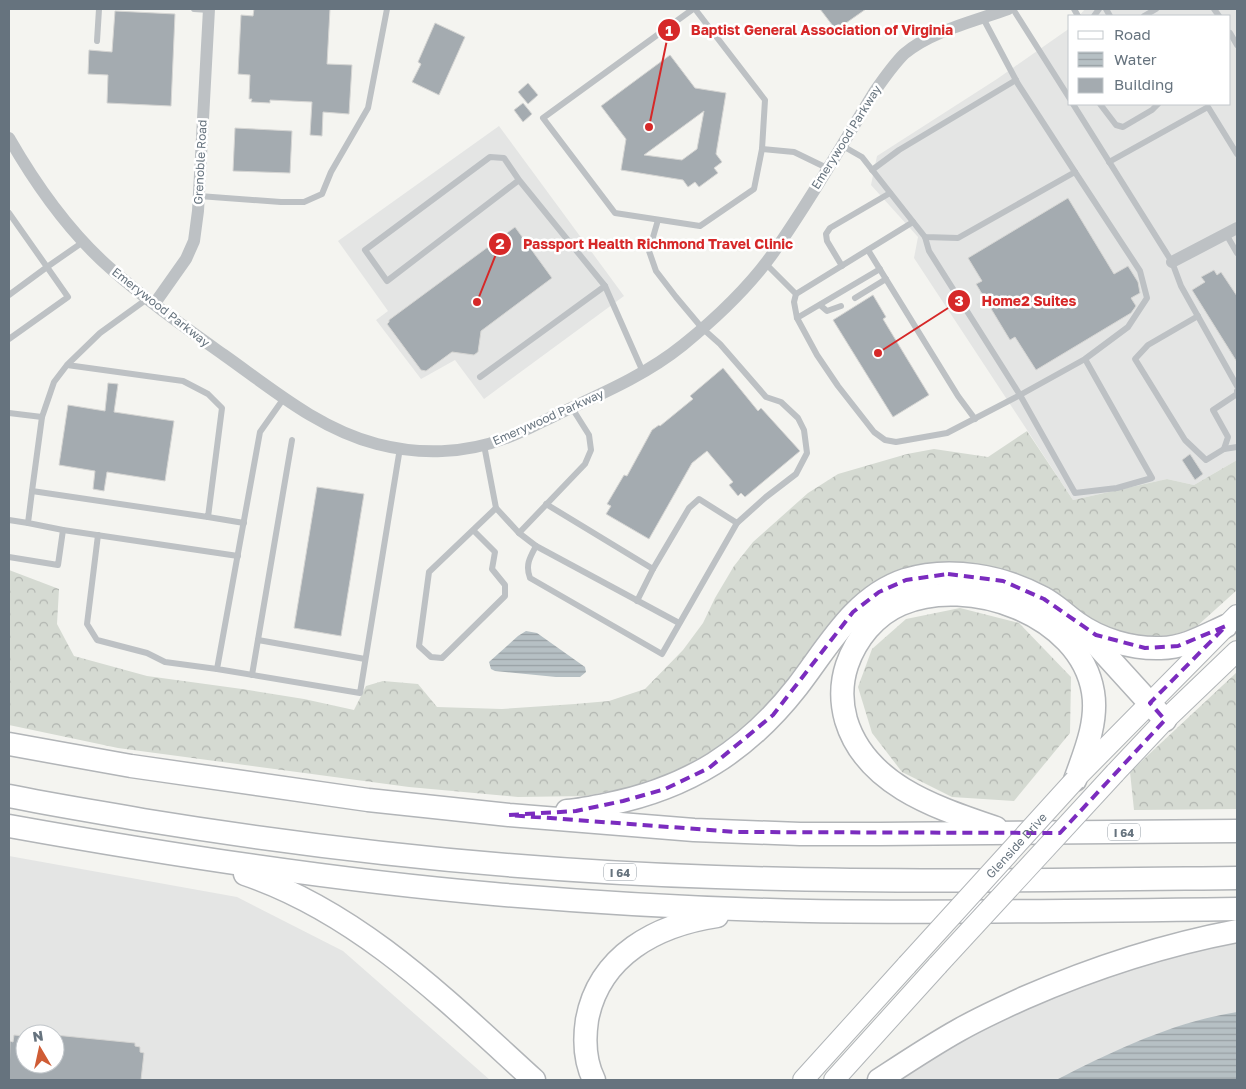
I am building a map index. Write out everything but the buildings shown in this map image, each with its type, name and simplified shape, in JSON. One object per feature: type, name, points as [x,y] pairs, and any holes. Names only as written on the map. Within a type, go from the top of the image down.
[{"type":"highway","points":[[508,815],[576,811],[623,801],[665,789],[709,768],[735,750],[773,715],[796,689],[854,612],[879,592],[906,580],[948,574],[971,575],[1003,581],[1044,599],[1096,634],[1128,646],[1154,648],[1178,646],[1232,621]]},
{"type":"highway","points":[[1011,833],[954,813],[902,789],[871,763],[856,745],[849,730],[844,711],[842,684],[851,654],[863,635],[883,614],[898,605],[915,599],[935,595],[957,594],[983,598],[1010,606],[1042,621],[1061,635],[1073,647],[1082,661],[1089,676],[1093,692],[1094,718],[1075,780]]},
{"type":"highway","points":[[1076,622],[1165,720]]},
{"type":"highway","name":"I 64","points":[[9,744],[131,766],[296,791],[508,815],[736,832],[880,834],[1237,832]]},
{"type":"highway","name":"I 64","points":[[9,796],[221,833],[326,847],[477,863],[645,874],[834,880],[1237,878]]},
{"type":"highway","points":[[9,826],[202,860],[374,882],[494,894],[806,911],[1237,909]]},
{"type":"highway","points":[[202,860],[254,877],[294,895],[335,917],[374,942],[440,995],[534,1080]]},
{"type":"highway","points":[[594,1080],[588,1065],[586,1049],[585,1031],[589,1012],[602,980],[611,968],[634,947],[668,929],[721,915],[806,911]]},
{"type":"highway","points":[[879,1080],[959,1030],[1061,982],[1111,963],[1162,948],[1237,931]]},
{"type":"main road","name":"Glenside Drive","points":[[803,1080],[1075,780],[1232,621]]},
{"type":"main road","name":"Glenside Drive","points":[[834,1080],[1115,773],[1165,720],[1237,651]]},
{"type":"street","name":"Grenoble Road","points":[[151,301],[186,259],[194,241],[199,196],[209,9]]},
{"type":"street","name":"Emerywood Parkway","points":[[9,138],[40,187],[84,241],[110,268],[191,332],[284,398],[329,426],[376,444],[433,451],[458,450],[506,438],[572,408],[643,372],[676,350],[725,308],[765,263],[886,75],[906,53],[938,34],[1008,9]]},
{"type":"street","points":[[1172,262],[1231,231]]},
{"type":"lane","points":[[97,41],[99,9]]},
{"type":"lane","points":[[194,9],[209,9]]},
{"type":"lane","points":[[199,196],[304,202],[322,194],[331,172],[368,108],[387,9]]},
{"type":"lane","points":[[694,9],[765,100],[762,149],[754,188],[700,226],[615,213],[543,118],[694,9]]},
{"type":"lane","points":[[1013,9],[1068,96]]},
{"type":"lane","points":[[914,222],[796,294],[794,302],[797,318],[838,386],[874,432],[885,440],[896,442],[947,434],[1020,395],[1085,359],[1128,327],[1147,298],[1140,271],[1016,80],[983,18]]},
{"type":"lane","points":[[872,170],[900,150],[1016,80]]},
{"type":"lane","points":[[1074,105],[1172,262],[1181,286],[1237,386]]},
{"type":"lane","points":[[1101,105],[1116,125],[1123,127],[1157,105]]},
{"type":"lane","points":[[1109,162],[1208,107],[1237,154]]},
{"type":"lane","points":[[841,145],[862,157],[925,237],[929,251],[1020,395],[1076,493],[1118,488],[1152,478],[1085,359]]},
{"type":"lane","points":[[762,149],[794,152],[827,168]]},
{"type":"lane","points":[[519,180],[387,281],[366,250],[490,157],[504,158],[519,180],[605,286],[643,372]]},
{"type":"lane","points":[[925,237],[958,238],[1075,172]]},
{"type":"lane","points":[[842,266],[827,241],[826,234],[830,228],[890,193]]},
{"type":"lane","points":[[9,213],[68,297],[9,339]]},
{"type":"lane","points":[[536,546],[528,561],[530,578],[662,654],[737,523],[796,474],[806,453],[804,430],[798,418],[781,402],[766,397],[720,344],[702,328],[656,271],[649,251],[658,220]]},
{"type":"lane","points":[[1231,231],[1237,253]]},
{"type":"lane","points":[[9,295],[84,241]]},
{"type":"lane","points":[[868,250],[958,396],[975,418]]},
{"type":"lane","points":[[765,263],[796,294]]},
{"type":"lane","points":[[797,318],[880,269]]},
{"type":"lane","points":[[856,298],[886,279]]},
{"type":"lane","points":[[480,377],[605,286]]},
{"type":"lane","points":[[28,523],[42,417],[54,382],[67,365],[100,333],[151,301]]},
{"type":"lane","points":[[820,305],[827,310],[841,306]]},
{"type":"lane","points":[[1198,316],[1148,346],[1135,359],[1186,440],[1206,460],[1224,448],[1237,447]]},
{"type":"lane","points":[[67,365],[183,381],[208,394],[222,408],[208,517]]},
{"type":"lane","points":[[1224,448],[1228,437],[1213,410],[1237,394],[1237,391]]},
{"type":"lane","points":[[218,669],[260,432],[284,398]]},
{"type":"lane","points":[[519,533],[585,464],[591,450],[589,436],[572,408]]},
{"type":"lane","points":[[9,414],[42,417]]},
{"type":"lane","points":[[252,675],[292,440]]},
{"type":"lane","points":[[484,445],[496,508],[519,533],[536,546],[679,623]]},
{"type":"lane","points":[[98,535],[87,624],[97,640],[147,652],[165,662],[360,693],[400,448]]},
{"type":"lane","points":[[32,491],[244,523]]},
{"type":"lane","points":[[637,601],[688,508],[700,499],[737,523]]},
{"type":"lane","points":[[546,504],[654,569]]},
{"type":"lane","points":[[473,530],[495,552],[492,568],[505,585],[505,596],[442,658],[431,657],[419,646],[429,572],[496,508]]},
{"type":"lane","points":[[9,520],[238,556]]},
{"type":"lane","points":[[9,557],[58,565],[63,530]]},
{"type":"lane","points":[[258,640],[366,659]]},
{"type":"highlighted area","points":[[948,574],[1003,581],[1044,599],[1096,635],[1145,648],[1178,646],[1226,626],[1150,703],[1165,720],[1060,833],[737,832],[509,815],[576,811],[623,801],[665,789],[709,768],[773,715],[853,612],[879,592],[906,580]]},
{"type":"shaded area","points":[[1085,9],[1237,9],[1237,460],[1194,485],[1167,479],[1073,500],[914,258],[918,237],[871,185],[877,156],[997,79],[1068,29],[1068,105],[1231,105],[1231,15],[1080,15]]},
{"type":"shaded area","points":[[499,126],[624,296],[484,399],[455,360],[421,379],[376,320],[388,311],[338,241]]},
{"type":"shaded area","points":[[9,856],[237,897],[343,951],[490,1080],[9,1080]]},
{"type":"shaded area","points":[[1237,931],[1237,1080],[879,1080],[959,1030]]},
{"type":"green space","points":[[1027,431],[1073,500],[1167,479],[1194,485],[1237,460],[1237,590],[1196,627],[1173,635],[1138,637],[1114,633],[1075,616],[861,593],[834,618],[779,693],[749,723],[718,747],[676,772],[637,786],[585,796],[518,797],[409,787],[118,748],[9,725],[9,570],[59,589],[57,624],[74,656],[147,676],[304,699],[354,710],[366,686],[383,681],[418,684],[437,707],[502,709],[609,701],[645,689],[683,650],[703,623],[734,566],[753,542],[808,493],[838,474],[907,454],[934,449],[988,457]]},
{"type":"green space","points":[[960,608],[1019,623],[1071,677],[1070,733],[1014,801],[952,797],[902,772],[872,733],[858,687],[872,649],[906,619]]},
{"type":"green space","points":[[1237,672],[1237,809],[1134,810],[1130,772]]},
{"type":"water","points":[[526,631],[537,633],[585,667],[586,672],[580,677],[556,677],[491,669],[489,662]]},
{"type":"water","points":[[1237,1012],[1237,1080],[1056,1080],[1121,1048],[1167,1030]]},
{"type":"place","name":"Baptist General Association of Virginia","points":[[649,127]]},
{"type":"place","name":"Passport Health Richmond Travel Clinic","points":[[477,302]]},
{"type":"place","name":"Home2 Suites","points":[[878,353]]}]
